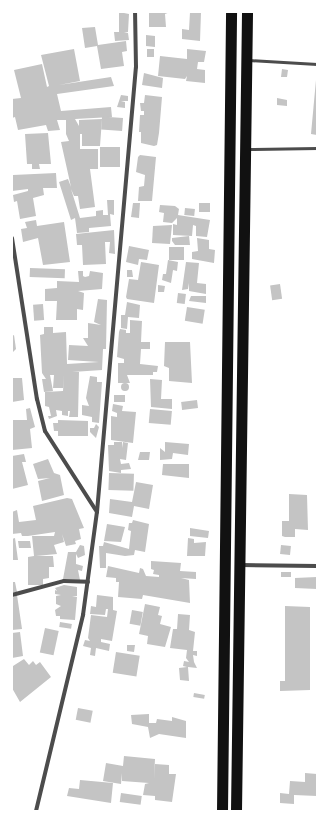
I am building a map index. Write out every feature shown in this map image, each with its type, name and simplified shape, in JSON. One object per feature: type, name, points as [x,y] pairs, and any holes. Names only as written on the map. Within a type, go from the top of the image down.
[{"type":"highway","points":[[222,811],[226,330],[231,12]]},
{"type":"highway","points":[[236,811],[241,331],[247,12]]},
{"type":"highway","points":[[226,330],[241,331]]},
{"type":"street","points":[[36,811],[83,615],[97,512],[135,75],[136,12]]},
{"type":"street","points":[[12,238],[37,399],[45,431],[97,512]]},
{"type":"street","points":[[239,565],[317,566]]},
{"type":"street","points":[[12,595],[64,581],[88,582]]},
{"type":"lane","points":[[245,59],[317,64]]},
{"type":"lane","points":[[244,149],[317,148]]},
{"type":"building","points":[[119,12],[129,14],[128,32],[124,32],[128,33],[129,40],[115,41],[114,32],[119,32]]},
{"type":"building","points":[[149,12],[170,12],[165,14],[166,27],[149,27]]},
{"type":"building","points":[[190,12],[201,12],[200,41],[182,39],[182,29],[189,30]]},
{"type":"building","points":[[95,27],[98,45],[126,41],[127,51],[122,52],[124,66],[101,69],[97,46],[85,48],[82,28]]},
{"type":"building","points":[[146,35],[155,36],[155,47],[146,46]]},
{"type":"building","points":[[74,49],[80,81],[59,85],[111,77],[114,86],[57,94],[61,111],[111,107],[112,117],[75,119],[79,126],[79,120],[102,119],[100,146],[82,146],[82,134],[80,134],[80,149],[98,149],[98,169],[90,169],[95,207],[80,209],[78,196],[74,196],[71,189],[80,218],[96,216],[96,211],[103,210],[103,215],[108,215],[107,200],[114,200],[114,215],[110,214],[111,226],[89,228],[89,232],[77,233],[75,218],[71,220],[59,182],[68,179],[71,187],[61,142],[69,141],[66,134],[66,120],[57,120],[60,130],[48,131],[46,125],[18,130],[15,117],[12,118],[12,99],[21,98],[14,70],[42,64],[47,87],[49,86],[41,55]]},
{"type":"building","points":[[147,49],[154,49],[154,57],[147,57]]},
{"type":"building","points":[[187,49],[206,51],[204,62],[198,62],[197,69],[205,70],[205,83],[186,81],[187,76],[185,79],[158,76],[160,56],[187,59]]},
{"type":"building","points":[[282,69],[288,70],[287,77],[281,77]]},
{"type":"building","points":[[144,73],[163,78],[162,88],[142,85]]},
{"type":"building","points":[[317,80],[317,135],[311,134]]},
{"type":"building","points":[[121,95],[128,96],[128,101],[121,101],[125,102],[125,108],[117,107]]},
{"type":"building","points":[[145,95],[162,97],[159,133],[157,145],[154,146],[141,143],[141,132],[139,132],[140,115],[144,115],[144,111],[141,111],[140,103],[144,103]]},
{"type":"building","points":[[277,98],[287,100],[287,106],[277,105]]},
{"type":"building","points":[[102,117],[123,118],[122,131],[101,130]]},
{"type":"building","points":[[48,133],[51,164],[39,164],[40,169],[32,169],[32,164],[27,164],[25,134]]},
{"type":"building","points":[[100,147],[120,147],[120,167],[100,167]]},
{"type":"building","points":[[140,155],[156,157],[152,201],[138,201],[139,187],[144,186],[145,175],[136,172],[138,157]]},
{"type":"building","points":[[56,173],[57,188],[43,188],[44,195],[33,198],[36,216],[20,219],[17,201],[14,202],[13,195],[28,191],[28,189],[12,191],[13,175]]},
{"type":"building","points":[[133,203],[140,203],[139,218],[131,217]]},
{"type":"building","points":[[199,203],[210,203],[210,212],[199,212]]},
{"type":"building","points":[[160,205],[175,206],[179,209],[178,215],[210,220],[207,237],[196,236],[196,226],[193,225],[192,236],[173,235],[173,224],[177,225],[177,218],[172,223],[163,222],[164,213],[159,212]]},
{"type":"building","points":[[185,208],[195,209],[194,216],[184,215]]},
{"type":"building","points":[[36,220],[37,226],[64,222],[70,262],[43,265],[38,238],[23,242],[21,229],[27,228],[25,222]]},
{"type":"building","points":[[172,225],[170,244],[152,243],[153,226]]},
{"type":"building","points":[[114,230],[115,254],[109,253],[110,242],[105,242],[106,264],[83,265],[82,245],[77,245],[76,234]]},
{"type":"building","points":[[189,236],[190,245],[175,245],[172,241],[172,238]]},
{"type":"building","points":[[197,238],[209,240],[209,249],[215,250],[214,263],[192,259],[192,252],[198,251]]},
{"type":"building","points":[[129,246],[149,250],[147,260],[139,259],[138,265],[126,262]]},
{"type":"building","points":[[169,247],[184,247],[184,260],[169,260]]},
{"type":"building","points":[[168,260],[178,262],[177,271],[173,270],[171,283],[162,280],[163,274],[166,274]]},
{"type":"building","points":[[141,262],[159,265],[154,303],[127,299],[126,297],[129,279],[138,280]]},
{"type":"building","points":[[186,262],[199,263],[197,283],[206,284],[206,294],[189,291],[189,283],[188,289],[182,290]]},
{"type":"building","points":[[30,268],[65,269],[65,278],[30,277]]},
{"type":"building","points":[[127,270],[132,270],[133,277],[127,277]]},
{"type":"building","points":[[78,271],[83,271],[83,276],[85,277],[89,276],[90,271],[103,273],[102,289],[78,291],[84,293],[83,310],[77,309],[77,320],[56,320],[57,301],[45,301],[45,289],[57,288],[57,281],[79,282]]},
{"type":"building","points":[[280,284],[282,299],[272,300],[270,285]]},
{"type":"building","points":[[158,285],[165,286],[164,292],[158,292]]},
{"type":"building","points":[[178,293],[186,294],[185,304],[177,303]]},
{"type":"building","points":[[191,296],[206,296],[206,303],[189,301]]},
{"type":"building","points":[[98,299],[107,300],[106,349],[103,349],[102,370],[72,372],[79,372],[78,417],[69,417],[70,411],[68,411],[68,416],[62,415],[62,411],[56,410],[57,416],[49,419],[48,416],[51,416],[49,407],[45,406],[45,392],[63,391],[64,374],[63,388],[53,388],[54,375],[50,375],[53,391],[44,392],[42,379],[46,379],[42,373],[40,335],[44,334],[44,327],[53,327],[53,333],[66,332],[67,364],[99,362],[68,360],[69,345],[88,346],[83,338],[88,338],[88,323],[101,325],[94,322]]},
{"type":"building","points":[[127,302],[140,305],[139,318],[128,317],[127,329],[121,328],[121,315],[125,315]]},
{"type":"building","points":[[43,304],[44,320],[34,321],[33,305]]},
{"type":"building","points":[[187,307],[205,310],[203,324],[185,321]]},
{"type":"building","points":[[130,320],[142,321],[141,342],[150,342],[150,349],[141,349],[140,364],[158,366],[157,372],[153,372],[153,375],[127,375],[130,383],[118,383],[118,363],[124,363],[124,359],[117,357],[119,332],[120,329],[126,330],[126,333],[130,333]]},
{"type":"building","points":[[14,335],[16,349],[12,353],[12,336]]},
{"type":"building","points":[[165,342],[190,342],[192,383],[169,381],[169,368],[164,366]]},
{"type":"building","points":[[90,376],[97,377],[97,382],[102,382],[99,423],[92,422],[92,417],[82,415],[82,405],[89,406],[86,398]]},
{"type":"building","points":[[12,378],[22,378],[24,400],[12,402]]},
{"type":"building","points":[[150,379],[162,380],[161,399],[172,399],[172,409],[151,407]]},
{"type":"building","points":[[123,383],[127,383],[129,387],[127,391],[123,391],[121,389],[121,385]]},
{"type":"building","points":[[114,395],[125,395],[125,402],[114,402]]},
{"type":"building","points":[[197,400],[198,408],[182,410],[181,402]]},
{"type":"building","points":[[113,404],[123,406],[122,411],[136,412],[133,443],[111,440],[111,416],[117,417],[117,413],[112,411]]},
{"type":"building","points":[[30,408],[35,427],[30,429],[32,448],[12,450],[12,420],[27,420],[26,409]]},
{"type":"building","points":[[150,409],[172,411],[171,425],[149,423]]},
{"type":"building","points":[[58,420],[88,421],[88,436],[58,436],[58,431],[54,431],[53,423],[58,423]]},
{"type":"building","points":[[96,424],[99,427],[96,438],[90,432],[90,428],[94,428]]},
{"type":"building","points":[[114,442],[122,442],[122,448],[123,442],[128,443],[126,460],[120,459],[121,464],[129,463],[131,469],[121,470],[121,473],[109,471],[108,445],[114,445]]},
{"type":"building","points":[[165,442],[189,444],[188,455],[173,453],[172,459],[160,460],[160,448],[165,452]]},
{"type":"building","points":[[140,452],[150,452],[149,460],[138,460]]},
{"type":"building","points":[[24,454],[26,462],[22,462],[28,485],[12,489],[12,456]]},
{"type":"building","points":[[48,459],[54,473],[60,475],[64,495],[42,501],[38,481],[50,478],[38,479],[33,464]]},
{"type":"building","points":[[163,464],[189,464],[189,478],[162,475]]},
{"type":"building","points":[[109,473],[134,474],[133,491],[108,490]]},
{"type":"building","points":[[136,482],[153,485],[149,509],[134,506],[132,517],[109,513],[110,499],[132,502]]},
{"type":"building","points":[[289,494],[307,495],[308,530],[295,529],[295,537],[282,536],[282,521],[289,521]]},
{"type":"building","points":[[67,498],[72,499],[84,528],[79,529],[81,539],[75,541],[76,544],[66,546],[62,534],[64,542],[54,545],[57,554],[36,556],[53,556],[54,567],[49,567],[49,578],[43,579],[43,585],[28,585],[28,557],[34,556],[32,536],[54,536],[55,532],[28,536],[22,536],[21,533],[12,534],[12,512],[17,510],[19,522],[36,520],[33,506]]},
{"type":"building","points":[[133,520],[149,524],[145,552],[135,550],[134,555],[125,556],[106,553],[106,568],[100,568],[99,546],[103,546],[104,542],[129,549],[131,531],[128,530],[129,523],[132,523]]},
{"type":"building","points":[[107,524],[125,527],[121,542],[104,541]]},
{"type":"building","points":[[190,528],[209,531],[208,538],[190,536]]},
{"type":"building","points":[[15,538],[18,560],[12,560],[12,539]]},
{"type":"building","points":[[188,538],[194,539],[194,543],[206,542],[205,556],[187,556]]},
{"type":"building","points":[[18,541],[30,541],[31,548],[19,548]]},
{"type":"building","points":[[80,545],[84,546],[85,555],[78,558],[76,554],[76,564],[83,566],[82,571],[78,570],[80,580],[63,579],[68,552],[76,552]]},
{"type":"building","points":[[281,545],[291,546],[290,555],[280,554]]},
{"type":"building","points":[[151,561],[181,563],[180,571],[196,572],[196,579],[181,578],[189,580],[190,603],[143,595],[142,599],[118,597],[119,582],[116,582],[116,578],[106,577],[108,566],[139,573],[140,568],[143,569],[146,576],[159,577],[159,575],[153,574],[154,570],[151,569]]},
{"type":"building","points":[[281,572],[291,572],[291,577],[281,577]]},
{"type":"building","points":[[317,577],[317,589],[295,588],[295,578]]},
{"type":"building","points":[[12,582],[15,582],[17,592],[12,593]]},
{"type":"building","points":[[64,585],[77,587],[77,596],[72,596],[77,597],[75,620],[60,619],[60,616],[56,616],[55,610],[61,606],[56,604],[56,596],[61,595],[55,594],[55,590],[57,591],[55,588]]},
{"type":"building","points":[[17,595],[22,629],[12,630],[12,598]]},
{"type":"building","points":[[97,595],[113,597],[113,610],[117,611],[112,641],[101,639],[101,642],[110,644],[109,651],[96,648],[95,656],[90,655],[91,648],[83,646],[85,640],[90,641],[88,638],[91,615],[107,617],[108,609],[106,609],[105,615],[90,614],[91,606],[96,607]]},
{"type":"building","points":[[145,604],[160,607],[158,615],[162,616],[160,624],[171,627],[165,647],[147,644],[148,636],[139,634]]},
{"type":"building","points":[[285,606],[310,607],[310,690],[280,691],[280,681],[285,681]]},
{"type":"building","points":[[132,610],[143,612],[140,626],[130,624]]},
{"type":"building","points":[[178,614],[190,615],[189,630],[195,632],[193,651],[197,651],[197,656],[193,655],[197,668],[188,667],[189,681],[180,680],[179,668],[187,667],[183,666],[184,661],[189,662],[186,658],[187,650],[170,648],[173,629],[177,629]]},
{"type":"building","points":[[60,622],[72,624],[71,629],[59,627]]},
{"type":"building","points":[[45,628],[59,631],[53,655],[40,652]]},
{"type":"building","points":[[20,632],[23,656],[12,658],[12,633]]},
{"type":"building","points":[[127,645],[135,645],[134,652],[127,651]]},
{"type":"building","points":[[116,652],[140,656],[136,676],[113,673]]},
{"type":"building","points":[[24,659],[29,665],[33,661],[36,665],[40,662],[51,677],[20,702],[12,688],[13,666]]},
{"type":"building","points":[[194,693],[205,695],[204,699],[193,697]]},
{"type":"building","points":[[78,708],[93,711],[90,723],[76,720]]},
{"type":"building","points":[[149,714],[149,723],[156,723],[157,719],[172,721],[172,717],[186,721],[186,738],[159,734],[150,738],[148,727],[132,724],[131,715]]},
{"type":"building","points":[[124,756],[155,759],[154,779],[155,764],[169,765],[169,774],[176,774],[172,802],[155,800],[155,796],[143,795],[145,784],[149,783],[122,781],[122,773],[121,784],[103,781],[106,763],[123,766]]},
{"type":"building","points":[[305,773],[317,774],[317,796],[294,795],[294,804],[280,803],[280,793],[289,794],[290,781],[305,782]]},
{"type":"building","points":[[80,780],[113,783],[111,803],[67,796],[69,788],[79,789]]},
{"type":"building","points":[[121,793],[142,796],[141,805],[120,802]]}]
